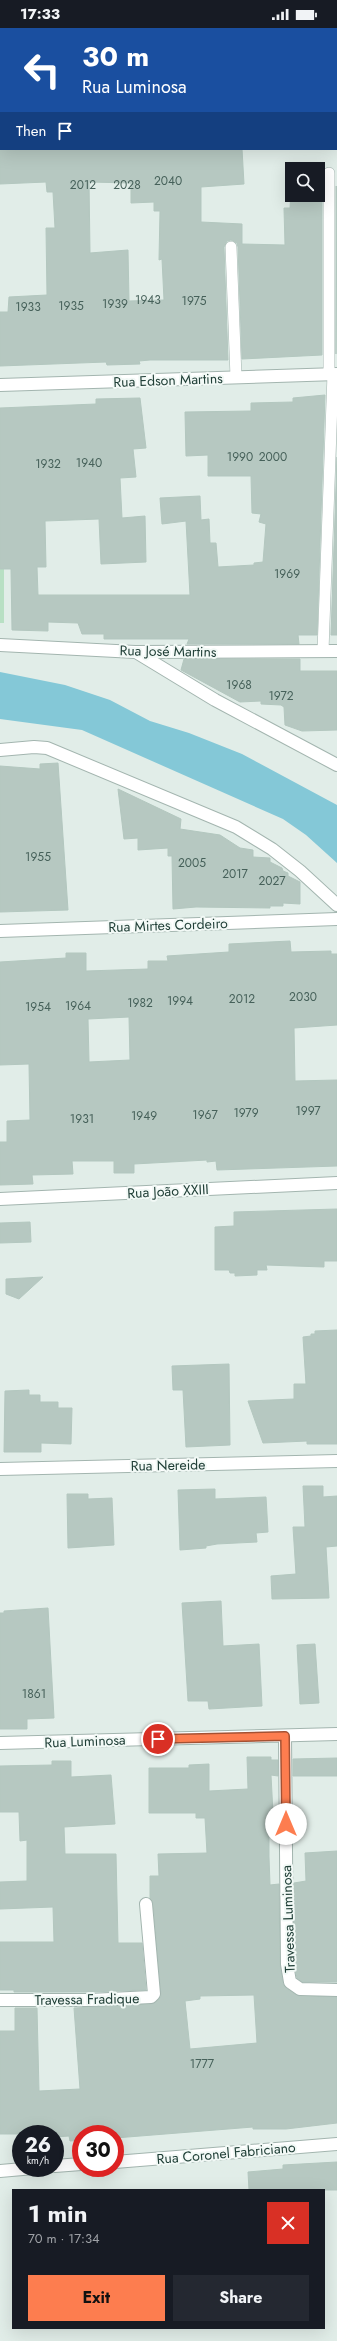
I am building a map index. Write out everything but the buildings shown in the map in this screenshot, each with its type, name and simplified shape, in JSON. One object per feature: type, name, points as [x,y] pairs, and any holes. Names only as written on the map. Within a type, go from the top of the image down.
[{"type":"street","name":"Rua Edson Martins","points":[[0,385],[333,374]]},
{"type":"street","name":"Rua José Martins","points":[[0,645],[135,652],[337,651]]},
{"type":"street","points":[[135,652],[215,700],[337,765]]},
{"type":"street","points":[[0,750],[34,747],[47,748],[236,827],[272,849],[300,871],[337,905]]},
{"type":"street","name":"Rua Mirtes Cordeiro","points":[[0,931],[337,920]]},
{"type":"street","name":"Rua João XXIII","points":[[0,1199],[337,1183]]},
{"type":"street","name":"Rua Nereide","points":[[0,1469],[337,1461]]},
{"type":"street","name":"Rua Luminosa","points":[[0,1743],[337,1734]]},
{"type":"street","name":"Travessa Luminosa","points":[[285,1736],[287,1957],[290,1982],[300,1989],[337,1990]]},
{"type":"street","name":"Travessa Fradique","points":[[0,2000],[151,1998],[154,1994],[146,1904]]},
{"type":"street","name":"Rua Coronel Fabriciano","points":[[124,2161],[337,2144]]},
{"type":"street","points":[[0,2171],[12,2170]]},
{"type":"lane","points":[[323,651],[333,374],[329,173]]},
{"type":"lane","points":[[231,247],[236,377]]},
{"type":"green space","points":[[0,564],[4,564],[4,623],[0,623]]},
{"type":"water","points":[[0,672],[65,685],[110,700],[150,721],[189,733],[242,754],[337,805],[337,863],[306,835],[283,819],[82,730],[0,719]]},
{"type":"route","points":[[158,1739],[285,1736],[286,1824]]}]
